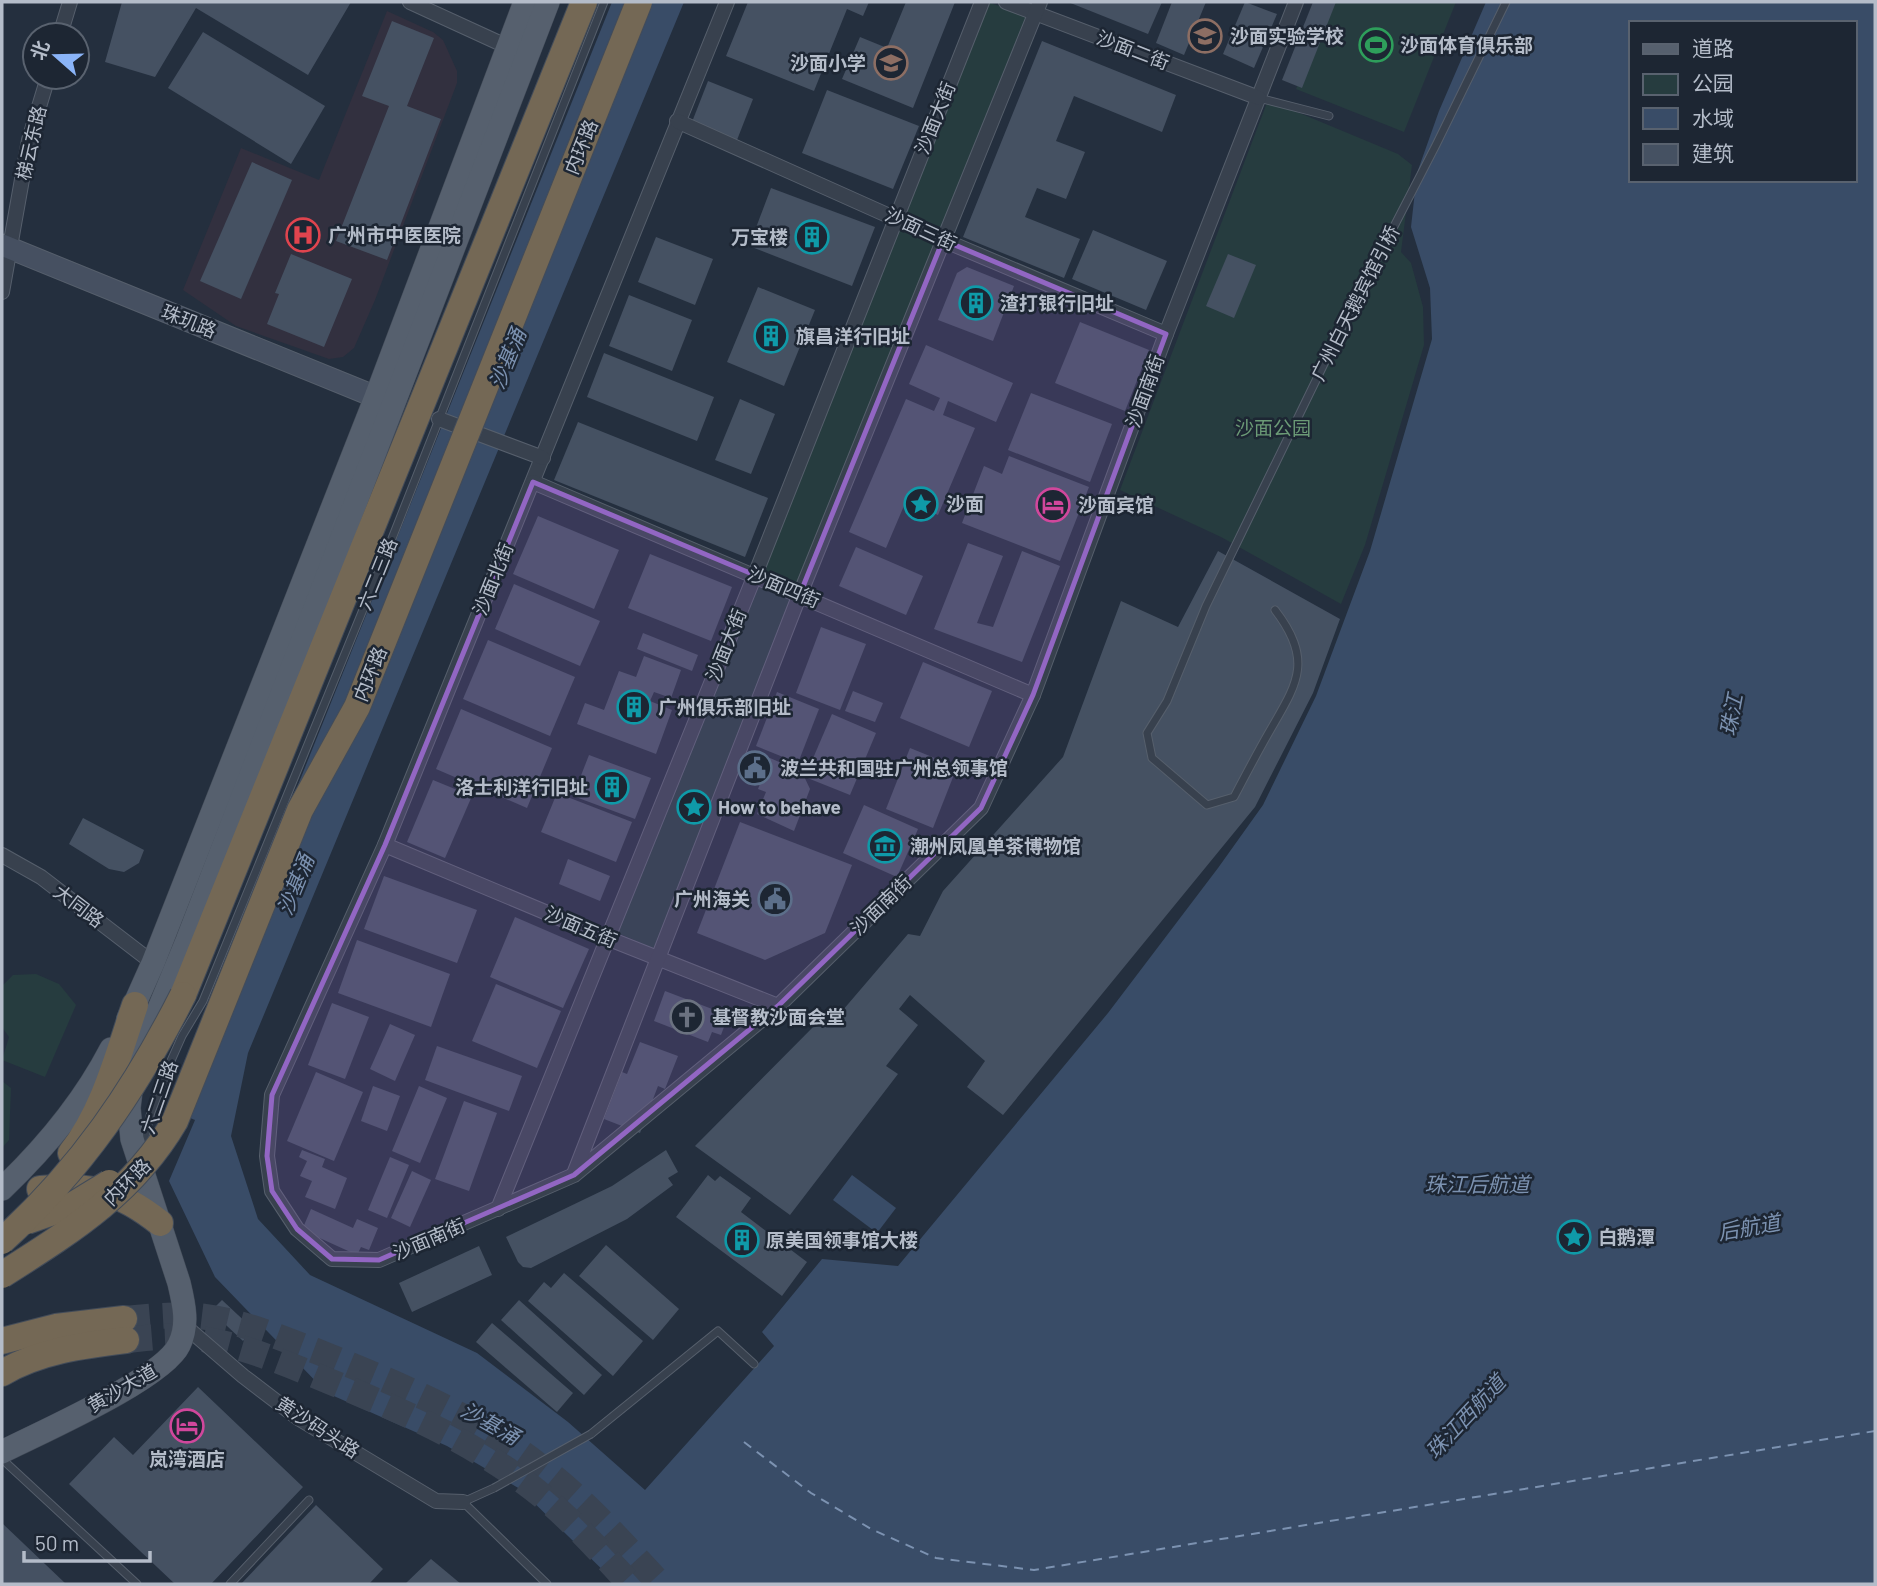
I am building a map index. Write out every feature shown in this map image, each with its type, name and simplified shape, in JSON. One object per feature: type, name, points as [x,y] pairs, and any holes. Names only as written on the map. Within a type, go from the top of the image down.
[{"type":"highway","points":[[2,1241],[55,1189],[99,1136],[145,1068],[183,995],[584,2]]},
{"type":"highway","name":"内环路","points":[[2,1275],[107,1204],[132,1181],[163,1142],[188,1093],[300,810],[357,707],[639,2]]},
{"type":"highway","points":[[2,1228],[77,1146],[110,1076],[135,1005]]},
{"type":"highway","points":[[2,1228],[54,1213],[81,1201],[163,1142]]},
{"type":"highway","points":[[40,1189],[89,1189],[113,1193],[132,1202],[160,1223]]},
{"type":"highway","points":[[2,1341],[56,1327],[125,1329],[6,1369]]},
{"type":"main road","points":[[2,1189],[43,1148],[74,1111],[96,1079],[135,1005],[376,397],[525,2]]},
{"type":"main road","name":"六二三路","points":[[140,1163],[130,1130],[129,1108],[132,1082],[141,1052],[195,920],[548,2]]},
{"type":"main road","points":[[140,1163],[179,1283],[186,1326]]},
{"type":"main road","name":"黄沙大道","points":[[2,1452],[129,1387],[159,1367],[180,1345],[186,1326]]},
{"type":"street","points":[[64,21],[69,2]]},
{"type":"street","points":[[410,2],[508,47]]},
{"type":"street","name":"沙面北街","points":[[267,1156],[272,1095],[385,845],[727,2]]},
{"type":"street","name":"沙面大街","points":[[498,1209],[755,575],[982,2]]},
{"type":"street","name":"沙面二街","points":[[1006,2],[1038,7],[1145,54],[1259,98]]},
{"type":"street","name":"沙面南街","points":[[267,1156],[272,1191],[297,1229],[332,1259],[379,1260],[574,1175],[778,1006],[981,808],[1033,695],[1166,334],[1296,2]]},
{"type":"street","points":[[574,1175],[800,594],[1038,7]]},
{"type":"street","name":"梯云东路","points":[[2,292],[6,247],[29,140],[43,91]]},
{"type":"street","name":"沙面三街","points":[[678,121],[943,240],[1166,334]]},
{"type":"street","name":"珠玑路","points":[[6,247],[376,397]]},
{"type":"street","points":[[441,419],[543,458]]},
{"type":"street","name":"沙面四街","points":[[533,482],[1033,695]]},
{"type":"street","name":"沙面五街","points":[[385,845],[778,1006]]},
{"type":"street","name":"大同路","points":[[2,855],[41,877],[153,963]]},
{"type":"street","name":"黄沙码头路","points":[[186,1326],[243,1376],[298,1418],[436,1501],[463,1502]]},
{"type":"lane","name":"六二三路","points":[[140,1163],[147,1123],[160,1087],[182,1036],[205,996],[309,743],[441,419],[604,2]]},
{"type":"lane","name":"广州白天鹅宾馆引桥","points":[[1276,610],[1289,627],[1296,645],[1298,668],[1292,693],[1234,797],[1208,805],[1152,758],[1147,733],[1167,701],[1206,606],[1340,331],[1507,2]]},
{"type":"lane","points":[[1259,98],[1329,116]]},
{"type":"lane","points":[[547,1584],[463,1502],[495,1488],[591,1434],[718,1331],[754,1364]]},
{"type":"lane","points":[[2,1460],[137,1584]]},
{"type":"lane","points":[[230,1584],[309,1500]]},
{"type":"highlighted area","points":[[943,240],[1166,334],[1033,695],[981,808],[778,1006],[574,1175],[379,1260],[332,1259],[297,1229],[272,1191],[267,1156],[272,1095],[385,845],[533,482],[800,594]]},
{"type":"shaded area","name":"广州市中医医院","points":[[387,11],[433,32],[443,40],[457,71],[457,83],[375,300],[354,348],[343,357],[329,359],[236,326],[183,290],[241,148],[319,180]]},
{"type":"green space","points":[[987,2],[1030,16],[941,227],[902,212]]},
{"type":"green space","name":"沙面体育俱乐部","points":[[1330,2],[1456,2],[1404,132],[1296,89]]},
{"type":"green space","name":"沙面公园","points":[[1268,100],[1398,154],[1412,165],[1401,252],[1411,263],[1423,307],[1424,345],[1365,545],[1341,604],[1221,537],[1120,490]]},
{"type":"green space","points":[[897,227],[935,243],[796,587],[761,573]]},
{"type":"green space","points":[[757,582],[793,596],[655,949],[613,931]]},
{"type":"green space","points":[[36,974],[59,984],[76,1005],[45,1077],[2,1060],[9,1037],[2,1027],[2,986],[13,975]]},
{"type":"green space","points":[[2,1081],[11,1088],[9,1140],[2,1148]]},
{"type":"water","name":"珠江后航道","points":[[612,2],[684,2],[248,1053],[231,1136],[258,1219],[310,1275],[477,1353],[568,1422],[645,1490],[774,1346],[762,1332],[822,1259],[898,1266],[1108,1013],[1263,805],[1316,696],[1370,551],[1432,339],[1430,288],[1411,227],[1417,173],[1439,111],[1486,2],[1875,2],[1875,1584],[617,1584],[520,1489],[447,1446],[327,1393],[215,1277],[169,1181],[195,1120],[168,1109]]},
{"type":"water","points":[[852,1175],[896,1208],[877,1233],[833,1200]]},
{"type":"building","points":[[122,2],[351,2],[308,75],[196,8],[155,77],[105,62]]},
{"type":"building","points":[[748,2],[869,2],[863,16],[847,9],[814,91],[726,56]]},
{"type":"building","name":"沙面小学","points":[[906,2],[955,2],[913,108],[842,79],[860,37],[887,48]]},
{"type":"building","points":[[1068,2],[1162,2],[1148,34]]},
{"type":"building","points":[[1172,2],[1206,2],[1184,55],[1156,43]]},
{"type":"building","points":[[1245,2],[1277,14],[1254,68],[1223,54]]},
{"type":"building","points":[[1313,2],[1336,2],[1302,88],[1282,80]]},
{"type":"building","points":[[392,21],[434,38],[407,106],[441,119],[387,260],[336,241],[389,106],[362,96]]},
{"type":"building","points":[[203,32],[325,106],[291,164],[168,88]]},
{"type":"building","points":[[1042,41],[1176,95],[1162,132],[1074,96],[1056,141],[1085,152],[1066,199],[1037,188],[1025,217],[1080,239],[1064,278],[963,237]]},
{"type":"building","points":[[708,81],[753,99],[737,140],[692,122]]},
{"type":"building","points":[[827,90],[919,126],[893,189],[802,153]]},
{"type":"building","points":[[252,162],[292,180],[241,299],[200,281]]},
{"type":"building","name":"万宝楼","points":[[771,188],[875,227],[852,286],[749,246]]},
{"type":"building","points":[[1093,230],[1167,261],[1146,310],[1072,279]]},
{"type":"building","points":[[656,237],[713,259],[695,305],[638,282]]},
{"type":"building","points":[[291,254],[352,279],[324,347],[267,324],[279,294],[275,293]]},
{"type":"building","points":[[1228,254],[1256,265],[1234,318],[1206,306]]},
{"type":"building","name":"渣打银行旧址","points":[[967,267],[1014,286],[993,341],[938,320],[957,273]]},
{"type":"building","name":"旗昌洋行旧址","points":[[758,287],[815,310],[784,386],[727,362]]},
{"type":"building","points":[[629,295],[692,320],[672,371],[609,346]]},
{"type":"building","points":[[1080,322],[1149,350],[1125,411],[1055,383]]},
{"type":"building","points":[[926,345],[1013,383],[996,422],[948,401],[943,415],[975,428],[938,515],[906,501],[886,548],[849,532],[906,399],[934,411],[940,398],[909,384]]},
{"type":"building","points":[[604,353],[714,397],[697,441],[587,397]]},
{"type":"building","points":[[1031,393],[1112,424],[1090,482],[1008,450]]},
{"type":"building","points":[[740,399],[775,414],[751,474],[715,460]]},
{"type":"building","points":[[578,422],[768,498],[745,557],[554,480]]},
{"type":"building","points":[[1009,456],[1089,487],[1060,561],[962,523],[984,466],[1002,474]]},
{"type":"building","points":[[538,516],[619,550],[594,609],[513,574]]},
{"type":"building","points":[[968,543],[1003,556],[977,623],[993,627],[1022,551],[1060,566],[1022,662],[934,629]]},
{"type":"building","points":[[856,547],[923,576],[906,615],[839,586]]},
{"type":"building","points":[[1218,551],[1340,619],[1313,693],[1255,807],[1003,1115],[967,1087],[985,1061],[910,995],[899,1009],[918,1025],[886,1066],[898,1074],[790,1215],[695,1146],[823,1017],[831,1024],[908,934],[920,936],[943,891],[1063,757],[1121,601],[1178,627]]},
{"type":"building","points":[[650,554],[732,587],[711,641],[628,608]]},
{"type":"building","points":[[514,584],[600,621],[580,666],[495,629]]},
{"type":"building","points":[[821,627],[866,644],[840,710],[796,693]]},
{"type":"building","points":[[643,633],[698,655],[692,671],[637,649]]},
{"type":"building","points":[[488,640],[575,677],[550,736],[463,699]]},
{"type":"building","name":"广州俱乐部旧址","points":[[644,656],[681,670],[671,698],[654,692],[650,701],[672,710],[656,754],[577,724],[585,703],[604,710],[619,671],[636,677]]},
{"type":"building","points":[[923,662],[992,691],[969,747],[900,718]]},
{"type":"building","points":[[853,691],[883,703],[875,722],[845,711]]},
{"type":"building","points":[[777,692],[819,709],[798,763],[756,746]]},
{"type":"building","points":[[461,709],[552,748],[527,808],[436,769]]},
{"type":"building","points":[[832,714],[876,733],[850,795],[805,777]]},
{"type":"building","points":[[910,748],[957,767],[933,828],[886,809]]},
{"type":"building","name":"洛士利洋行旧址","points":[[589,755],[651,778],[635,819],[573,796]]},
{"type":"building","points":[[770,758],[802,772],[810,789],[794,831],[757,814],[766,792],[758,789]]},
{"type":"building","points":[[433,780],[472,796],[445,858],[407,842]]},
{"type":"building","points":[[557,793],[632,822],[616,862],[541,832]]},
{"type":"building","points":[[864,805],[918,829],[897,877],[843,853]]},
{"type":"building","points":[[83,818],[144,850],[139,863],[124,872],[109,869],[69,844]]},
{"type":"building","name":"广州海关","points":[[740,822],[852,865],[825,933],[765,960],[697,933]]},
{"type":"building","points":[[568,859],[610,876],[600,901],[559,884]]},
{"type":"building","points":[[384,876],[477,910],[457,963],[364,929]]},
{"type":"building","points":[[515,917],[589,949],[563,1008],[490,977]]},
{"type":"building","points":[[357,940],[450,974],[431,1027],[338,993]]},
{"type":"building","points":[[496,984],[561,1011],[537,1068],[472,1041]]},
{"type":"building","name":"基督教沙面会堂","points":[[665,991],[720,1012],[716,1023],[724,1027],[721,1035],[712,1032],[708,1042],[654,1021]]},
{"type":"building","points":[[332,1003],[369,1017],[345,1079],[308,1065]]},
{"type":"building","points":[[390,1024],[415,1035],[395,1081],[370,1069]]},
{"type":"building","points":[[640,1042],[678,1056],[665,1089],[658,1086],[640,1133],[604,1119],[622,1072],[627,1074]]},
{"type":"building","points":[[437,1046],[522,1076],[509,1111],[425,1080]]},
{"type":"building","points":[[316,1072],[363,1092],[334,1161],[287,1141]]},
{"type":"building","points":[[373,1086],[400,1096],[387,1131],[361,1121]]},
{"type":"building","points":[[419,1086],[447,1098],[420,1163],[392,1151]]},
{"type":"building","points":[[464,1101],[497,1113],[469,1191],[435,1179]]},
{"type":"building","points":[[302,1150],[325,1159],[322,1167],[347,1178],[335,1209],[305,1197],[312,1181],[300,1176],[307,1161],[299,1157]]},
{"type":"building","points":[[666,1150],[678,1172],[668,1178],[673,1185],[627,1219],[531,1268],[523,1267],[518,1262],[506,1237],[612,1186]]},
{"type":"building","points":[[390,1157],[409,1165],[387,1218],[368,1210]]},
{"type":"building","points":[[412,1171],[431,1180],[410,1227],[391,1218]]},
{"type":"building","name":"原美国领事馆大楼","points":[[708,1175],[715,1181],[720,1176],[751,1198],[741,1212],[807,1262],[782,1296],[676,1217]]},
{"type":"building","points":[[311,1209],[353,1228],[357,1219],[378,1228],[369,1250],[361,1247],[357,1255],[302,1230]]},
{"type":"building","points":[[606,1245],[679,1309],[653,1340],[579,1276]]},
{"type":"building","points":[[479,1246],[492,1275],[412,1312],[399,1283]]},
{"type":"building","points":[[564,1273],[643,1341],[613,1376],[528,1301],[544,1282],[551,1288]]},
{"type":"building","points":[[222,1300],[253,1329],[243,1341],[211,1311]]},
{"type":"building","points":[[519,1300],[602,1375],[584,1395],[501,1320]]},
{"type":"building","points":[[492,1323],[573,1393],[557,1412],[476,1342]]},
{"type":"building","points":[[198,1387],[303,1487],[211,1584],[175,1584],[69,1484],[114,1437],[133,1455]]},
{"type":"building","points":[[316,1505],[383,1569],[369,1584],[241,1584]]},
{"type":"building","points":[[2,1523],[66,1584],[2,1584]]},
{"type":"building","points":[[431,1559],[461,1584],[405,1584]]},
{"type":"ferry route","points":[[744,1442],[811,1493],[871,1529],[936,1558],[1034,1570],[1875,1431]]},
{"type":"tunnel","points":[[124,1319],[189,1315],[243,1325],[316,1351],[431,1400],[486,1430],[555,1478],[602,1522],[660,1584]]},
{"type":"tunnel","points":[[126,1340],[189,1337],[243,1349],[279,1361],[406,1414],[478,1451],[538,1492],[579,1530],[630,1584]]},
{"type":"place","name":"沙面实验学校","points":[[1205,36]]},
{"type":"place","name":"沙面体育俱乐部","points":[[1376,45]]},
{"type":"place","name":"沙面小学","points":[[891,63]]},
{"type":"place","name":"广州市中医医院","points":[[303,235]]},
{"type":"place","name":"万宝楼","points":[[812,237]]},
{"type":"place","name":"渣打银行旧址","points":[[976,303]]},
{"type":"place","name":"旗昌洋行旧址","points":[[771,336]]},
{"type":"place","name":"沙面","points":[[921,504]]},
{"type":"place","name":"沙面宾馆","points":[[1053,505]]},
{"type":"place","name":"广州俱乐部旧址","points":[[634,707]]},
{"type":"place","name":"波兰共和国驻广州总领事馆","points":[[755,768]]},
{"type":"place","name":"洛士利洋行旧址","points":[[612,787]]},
{"type":"place","name":"How to behave","points":[[694,807]]},
{"type":"place","name":"潮州凤凰单茶博物馆","points":[[885,846]]},
{"type":"place","name":"广州海关","points":[[775,899]]},
{"type":"place","name":"基督教沙面会堂","points":[[687,1017]]},
{"type":"place","name":"白鹅潭","points":[[1574,1237]]},
{"type":"place","name":"原美国领事馆大楼","points":[[742,1240]]},
{"type":"place","name":"岚湾酒店","points":[[187,1426]]},
{"type":"water label","name":"沙基涌","points":[[508,359]]},
{"type":"water label","name":"珠江","points":[[1732,715]]},
{"type":"water label","name":"沙基涌","points":[[296,885]]},
{"type":"water label","name":"后航道","points":[[1749,1228]]},
{"type":"water label","name":"珠江西航道","points":[[1466,1417]]},
{"type":"water label","name":"沙基涌","points":[[490,1424]]}]
